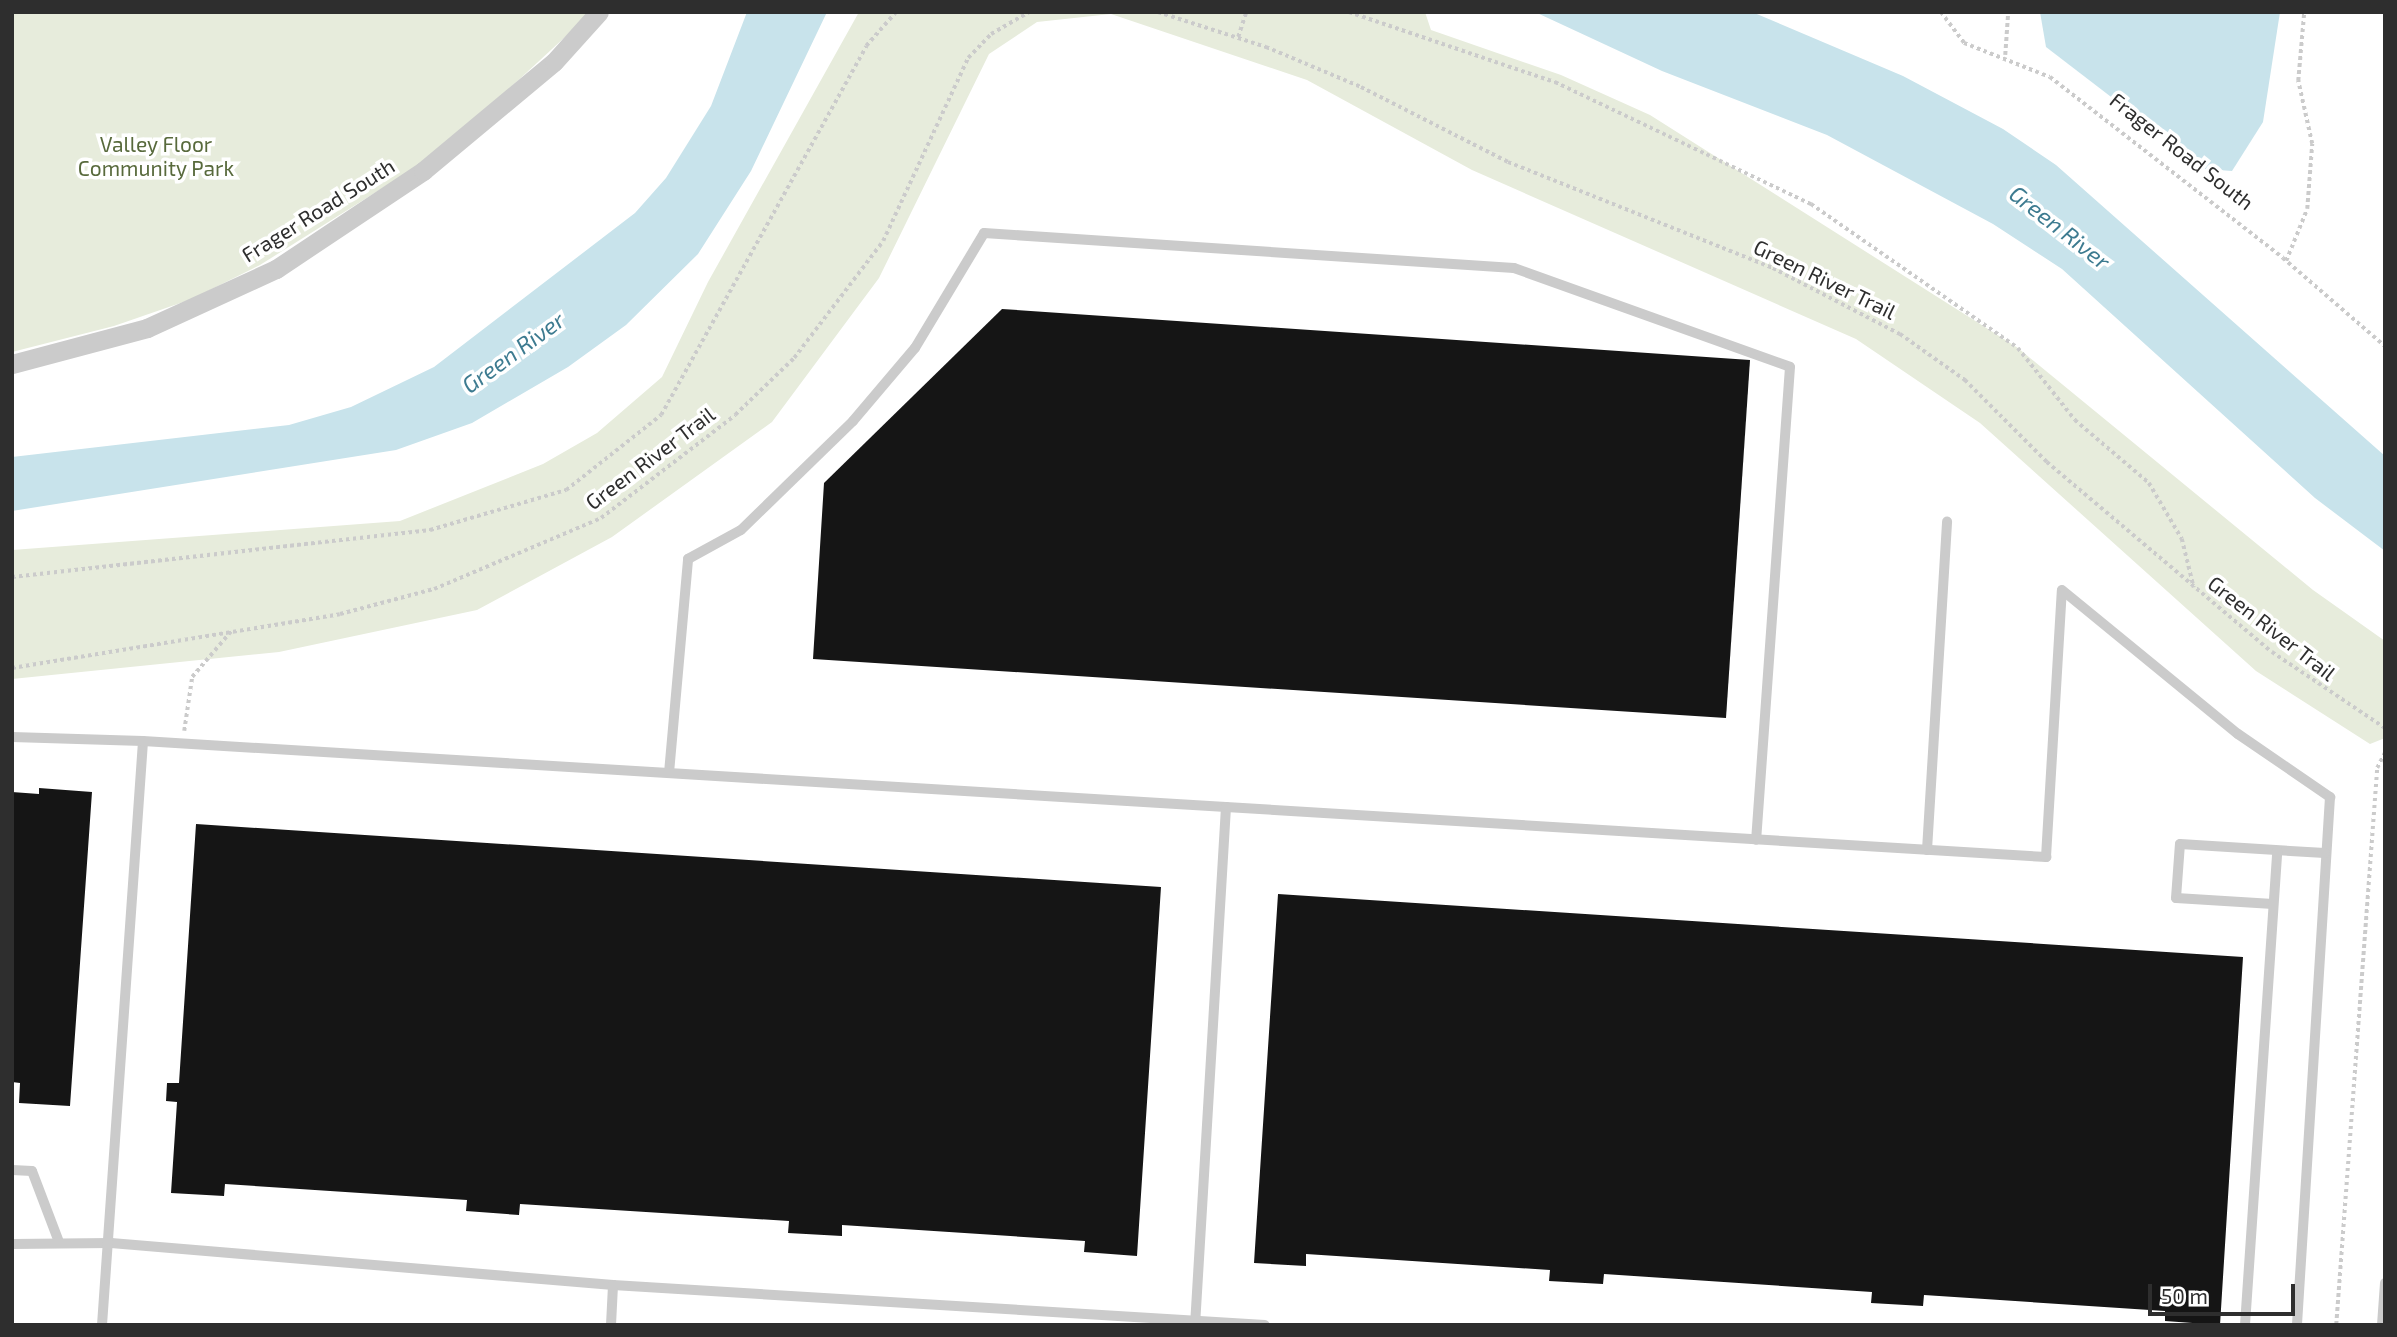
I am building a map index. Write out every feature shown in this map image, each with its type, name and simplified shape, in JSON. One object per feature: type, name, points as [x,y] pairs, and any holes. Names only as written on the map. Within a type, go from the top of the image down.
[{"type":"street","name":"Frager Road South","points":[[12,364],[147,328],[276,269],[423,171],[554,62],[599,12]]},
{"type":"lane","points":[[669,773],[688,559],[741,530],[853,421],[915,348],[984,233],[1514,268],[1790,367],[1756,839]]},
{"type":"lane","points":[[1927,850],[1947,522]]},
{"type":"lane","points":[[12,737],[143,741],[2046,857],[2062,590],[2238,734],[2330,797],[2297,1325]]},
{"type":"lane","points":[[102,1325],[111,1243],[143,741]]},
{"type":"lane","points":[[1195,1323],[1226,807]]},
{"type":"lane","points":[[2273,904],[2176,898],[2180,844],[2325,853]]},
{"type":"lane","points":[[2245,1325],[2277,851]]},
{"type":"lane","points":[[12,1170],[32,1171],[59,1242]]},
{"type":"lane","points":[[12,1244],[111,1243],[613,1285],[1195,1323],[1265,1325]]},
{"type":"lane","points":[[2382,1325],[2385,1283]]},
{"type":"lane","points":[[611,1325],[613,1285]]},
{"type":"path","points":[[12,577],[430,530],[565,490],[661,415],[866,46],[896,12]]},
{"type":"path","name":"Green River Trail","points":[[12,668],[233,629],[340,614],[434,589],[601,519],[680,458],[794,358],[841,302],[883,241],[968,58],[991,34],[1029,12]]},
{"type":"path","name":"Green River Trail","points":[[1158,12],[1238,37],[1361,87],[1548,179],[1773,268],[1891,329],[1965,380],[2047,462],[2272,652],[2385,728]]},
{"type":"path","points":[[1238,37],[1246,12]]},
{"type":"path","points":[[1349,12],[1555,82],[1811,204],[2018,348],[2075,421],[2149,483],[2182,539],[2194,588]]},
{"type":"path","name":"Frager Road South","points":[[1941,12],[1964,43],[2005,55],[2050,77],[2286,261],[2385,346]]},
{"type":"path","points":[[2005,55],[2008,12]]},
{"type":"path","points":[[2286,261],[2307,209],[2312,144],[2298,81],[2304,12]]},
{"type":"path","points":[[183,744],[192,677],[233,629]]},
{"type":"path","points":[[2336,1325],[2377,768],[2385,752]]},
{"type":"green space","name":"Valley Floor Community Park","points":[[12,12],[592,12],[443,150],[260,265],[192,299],[114,326],[12,352]]},
{"type":"green space","points":[[859,12],[1425,12],[1431,30],[1561,75],[1650,115],[2018,348],[2313,590],[2385,641],[2385,738],[2370,744],[2256,671],[1980,423],[1856,339],[1472,170],[1307,80],[1111,14],[1037,22],[989,54],[879,278],[772,422],[612,537],[477,610],[279,652],[12,679],[12,550],[400,521],[543,464],[597,433],[662,377],[708,282]]},
{"type":"water","name":"Green River","points":[[747,12],[827,12],[751,171],[698,254],[626,325],[568,367],[472,423],[396,450],[12,511],[12,457],[289,425],[351,407],[434,367],[635,213],[666,178],[711,106]]},
{"type":"water","name":"Green River","points":[[1535,12],[1752,12],[1903,76],[2003,129],[2056,165],[2385,456],[2385,551],[2315,498],[2062,269],[1993,224],[1827,135],[1662,71]]},
{"type":"water","points":[[2040,12],[2280,12],[2263,122],[2232,171],[2205,169],[2046,47]]},
{"type":"building","points":[[1002,309],[1750,360],[1726,718],[813,659],[824,483]]},
{"type":"building","points":[[39,788],[92,792],[70,1106],[19,1103],[20,1083],[12,1082],[12,792],[39,794]]},
{"type":"building","points":[[196,824],[1161,887],[1137,1256],[1084,1252],[1085,1241],[842,1225],[842,1236],[788,1233],[789,1221],[520,1204],[519,1215],[466,1211],[467,1200],[225,1184],[224,1196],[171,1193],[177,1102],[166,1101],[167,1083],[179,1083]]},
{"type":"building","points":[[1278,894],[2243,957],[2220,1325],[2165,1321],[2165,1311],[1924,1295],[1923,1306],[1871,1303],[1872,1292],[1604,1274],[1603,1284],[1549,1281],[1550,1270],[1306,1254],[1306,1266],[1254,1263]]}]
